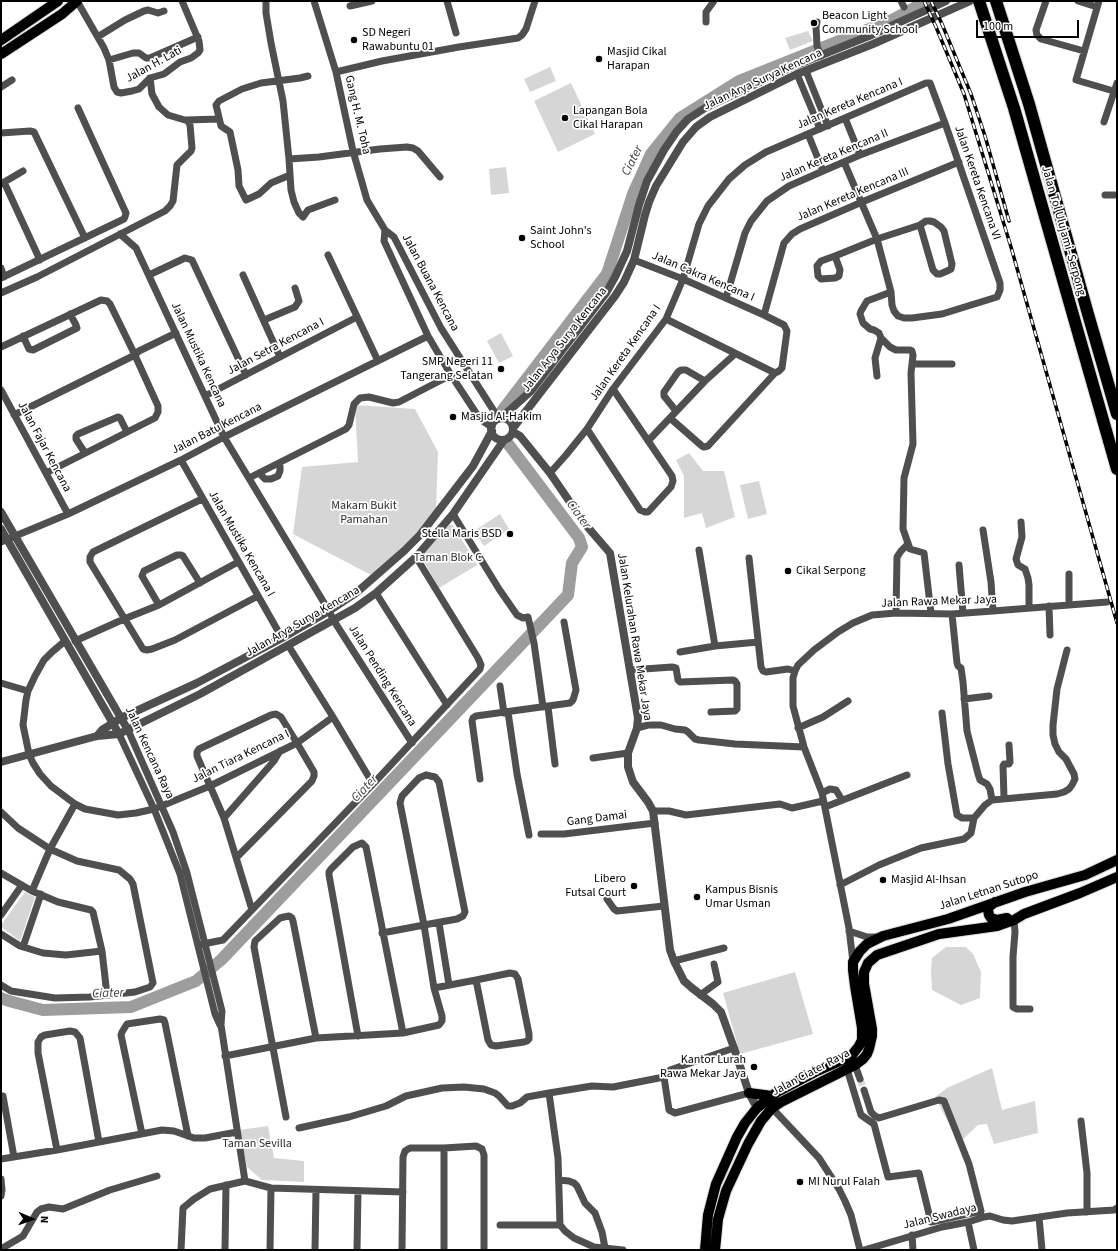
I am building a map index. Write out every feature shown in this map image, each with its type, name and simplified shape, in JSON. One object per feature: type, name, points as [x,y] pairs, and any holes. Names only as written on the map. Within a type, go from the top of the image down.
[{"type":"highway","name":"Jalan Tol Ulujami–Serpong","points":[[979,1],[1014,108],[1117,469]]},
{"type":"highway","name":"Jalan Tol Ulujami–Serpong","points":[[996,1],[1029,104],[1117,414]]},
{"type":"main road","points":[[1,40],[58,1]]},
{"type":"main road","points":[[1,54],[62,14],[77,1]]},
{"type":"main road","points":[[40,14],[40,20],[46,25]]},
{"type":"main road","name":"Jalan Letnan Sutopo","points":[[853,962],[860,951],[867,944],[883,936],[948,919],[995,902],[1085,875],[1117,860]]},
{"type":"main road","points":[[995,902],[989,907],[988,910],[989,915],[994,920],[1024,914],[1117,877]]},
{"type":"main road","points":[[1014,920],[1024,914]]},
{"type":"main road","name":"Jalan Ciater Raya","points":[[715,1250],[718,1219],[726,1190],[754,1131],[761,1121],[772,1108],[790,1097],[851,1067],[863,1059],[867,1054],[871,1043],[872,1028],[864,984],[864,972],[868,963],[877,955],[938,934],[997,926],[1014,920]]},
{"type":"main road","name":"Jalan Ciater Raya","points":[[705,1250],[708,1215],[716,1184],[737,1136],[745,1123],[757,1108],[782,1089],[847,1058],[860,1046],[862,1040],[862,1028],[854,982],[853,962]]},
{"type":"main road","points":[[750,1093],[772,1096]]},
{"type":"street","name":"Jalan H. Lati","points":[[77,1],[99,36],[109,60],[114,87],[117,92],[127,93],[139,89],[150,78],[164,74],[180,62],[191,58],[198,52],[200,47],[198,37]]},
{"type":"street","points":[[109,60],[133,53],[139,53],[146,58],[150,58],[198,37],[182,1]]},
{"type":"street","points":[[266,1],[266,13],[283,101],[291,190],[294,202],[299,213],[303,217],[308,210],[335,200]]},
{"type":"street","name":"Gang H. M. Toha","points":[[314,1],[336,72],[353,151],[367,200],[371,209],[385,230]]},
{"type":"street","points":[[350,6],[372,1]]},
{"type":"street","points":[[447,1],[456,33]]},
{"type":"street","points":[[336,72],[382,61],[518,38],[526,29],[535,1]]},
{"type":"street","points":[[706,22],[706,12],[714,1]]},
{"type":"street","name":"Jalan Arya Surya Kencana","points":[[805,67],[819,51],[871,40],[909,18],[946,1]]},
{"type":"street","name":"Jalan Arya Surya Kencana","points":[[500,419],[531,391],[606,293],[627,251],[638,205],[647,181],[664,150],[688,119],[705,108],[970,1]]},
{"type":"street","points":[[1046,1],[1036,30],[1036,35],[1041,39],[1084,51]]},
{"type":"street","points":[[1078,1],[1098,4],[1076,80],[1116,91]]},
{"type":"street","points":[[99,36],[125,20],[144,11],[148,10],[158,13],[164,11]]},
{"type":"street","points":[[817,22],[816,27],[819,51]]},
{"type":"street","points":[[805,67],[828,126]]},
{"type":"street","points":[[796,70],[820,129]]},
{"type":"street","name":"Jalan Arya Surya Kencana","points":[[513,430],[615,296],[627,276],[634,260],[649,202],[656,186],[688,134],[710,117],[796,70]]},
{"type":"street","points":[[290,175],[271,183],[260,194],[246,200],[239,186],[238,170],[230,132],[221,126],[216,105],[219,101],[242,89],[261,82],[308,76]]},
{"type":"street","points":[[150,78],[152,94],[159,107],[168,115],[186,120],[219,119]]},
{"type":"street","points":[[1,87],[12,80]]},
{"type":"street","name":"Jalan Kereta Kencana I","points":[[550,473],[587,429],[613,389],[666,319],[683,280],[703,215],[708,206],[729,180],[745,165],[766,152],[920,85],[930,83]]},
{"type":"street","name":"Jalan Kereta Kencana VI","points":[[891,292],[894,311],[898,316],[912,318],[942,314],[997,297],[1000,290],[1000,283],[959,162],[930,83]]},
{"type":"street","points":[[1104,122],[1116,91],[1117,83]]},
{"type":"street","points":[[1,268],[2,278],[124,219],[126,214],[78,108]]},
{"type":"street","points":[[845,118],[860,155]]},
{"type":"street","points":[[1,293],[37,277],[165,211],[173,201],[177,165],[192,148],[190,125],[186,120]]},
{"type":"street","name":"Jalan Kereta Kencana II","points":[[726,298],[745,233],[758,210],[767,201],[789,186],[823,171],[860,155],[945,123]]},
{"type":"street","points":[[1,133],[30,130],[34,132],[84,238]]},
{"type":"street","points":[[808,134],[823,171]]},
{"type":"street","points":[[289,159],[353,151],[407,147],[418,151],[440,177]]},
{"type":"street","points":[[844,162],[877,239],[891,292],[867,301],[860,311],[863,324],[877,332],[893,349],[912,351],[913,444],[911,455],[905,470],[903,529],[909,548],[911,550],[924,553],[931,613]]},
{"type":"street","name":"Jalan Kereta Kencana III","points":[[764,315],[784,243],[788,237],[800,229],[959,162]]},
{"type":"street","points":[[22,171],[3,183],[40,260]]},
{"type":"street","points":[[1105,195],[1117,195]]},
{"type":"street","points":[[835,256],[877,239],[920,225],[926,221],[930,221],[941,227],[944,232],[952,264],[951,269],[940,274],[937,274],[933,270],[920,225]]},
{"type":"street","name":"Jalan Buana Kencana","points":[[385,230],[394,237],[441,328],[500,419]]},
{"type":"street","name":"Jalan Buana Kencana","points":[[385,230],[384,242],[428,336],[478,416],[492,429]]},
{"type":"street","name":"Jalan Mustika Kencana","points":[[120,234],[136,248],[224,437],[329,611]]},
{"type":"street","points":[[328,255],[378,361]]},
{"type":"street","points":[[149,275],[185,258],[192,260],[246,375]]},
{"type":"street","name":"Jalan Cakra Kencana I","points":[[634,260],[764,315],[784,325],[787,331],[782,368],[775,373],[706,447],[702,446],[670,418]]},
{"type":"street","points":[[22,268],[26,276]]},
{"type":"street","points":[[18,286],[20,281],[26,276],[33,274],[37,277]]},
{"type":"street","points":[[243,275],[280,357]]},
{"type":"street","points":[[264,320],[295,307],[299,301],[295,288]]},
{"type":"street","points":[[1,347],[101,300],[107,301],[136,352],[158,406],[158,412],[154,418],[46,473]]},
{"type":"street","points":[[24,336],[29,349],[33,350],[75,329],[76,325],[70,314]]},
{"type":"street","name":"Jalan Setra Kencana I","points":[[205,396],[357,317]]},
{"type":"street","points":[[666,319],[775,373]]},
{"type":"street","points":[[13,413],[176,333]]},
{"type":"street","name":"Jalan Batu Kencana","points":[[7,539],[68,514],[181,460],[224,437],[428,336]]},
{"type":"street","points":[[877,376],[875,358],[881,338]]},
{"type":"street","points":[[648,441],[705,381],[735,354]]},
{"type":"street","points":[[912,364],[952,364]]},
{"type":"street","points":[[676,411],[664,396],[664,392],[678,372],[681,370],[686,370],[705,381]]},
{"type":"street","points":[[249,478],[346,429],[349,425],[354,404],[360,398],[369,397],[394,403],[399,402],[451,375]]},
{"type":"street","points":[[587,429],[642,512],[648,512],[671,487],[673,481],[672,476],[613,389]]},
{"type":"street","name":"Jalan Fajar Kencana","points":[[1,390],[68,514]]},
{"type":"street","points":[[85,453],[76,439],[78,434],[118,417],[120,418],[127,432]]},
{"type":"street","points":[[500,419],[509,420],[513,430],[508,439],[504,440],[496,438],[492,429],[493,423],[500,419]]},
{"type":"street","name":"Jalan Arya Surya Kencana","points":[[97,736],[102,730],[121,718],[197,683],[282,638],[329,611],[369,583],[420,535],[473,466],[492,429]]},
{"type":"street","name":"Jalan Kelurahan Rawa Mekar Jaya","points":[[513,430],[520,436],[550,473],[585,524],[610,553],[638,718],[637,728],[628,753],[628,767],[633,782],[648,802],[655,823],[668,940],[674,961],[684,981],[721,1012],[750,1093],[757,1108]]},
{"type":"street","name":"Jalan Arya Surya Kencana","points":[[1,762],[97,736],[119,734],[200,694],[355,608],[376,593],[416,556],[453,514],[504,440]]},
{"type":"street","name":"Jalan Mustika Kencana I","points":[[181,460],[282,638]]},
{"type":"street","points":[[259,473],[265,479],[271,479],[278,476],[280,471],[280,463]]},
{"type":"street","points":[[202,499],[93,552],[90,557],[90,562],[143,649],[147,650],[176,640],[258,596]]},
{"type":"street","name":"Jalan Kencana Raya","points":[[1,512],[7,539],[76,641],[128,730],[157,808],[180,874],[211,983],[222,1011],[221,1025],[225,1056],[245,1181]]},
{"type":"street","points":[[453,514],[499,589],[517,615],[529,619],[555,764]]},
{"type":"street","points":[[1020,522],[1022,537],[1016,559],[1018,565],[1025,569],[1028,578],[1029,608]]},
{"type":"street","name":"Jalan Kencana Raya","points":[[1,529],[119,734],[157,808]]},
{"type":"street","points":[[983,530],[991,582],[993,611]]},
{"type":"street","points":[[896,613],[897,557],[908,544]]},
{"type":"street","points":[[699,550],[715,646]]},
{"type":"street","points":[[158,605],[142,576],[144,571],[177,555],[181,555],[200,583]]},
{"type":"street","points":[[201,944],[218,942],[222,940],[373,784],[480,669],[481,665],[478,658],[416,556]]},
{"type":"street","points":[[749,558],[762,671],[794,670],[792,695],[793,706],[804,747],[822,793],[849,930],[853,962]]},
{"type":"street","points":[[76,641],[158,605],[238,562]]},
{"type":"street","points":[[960,565],[963,613]]},
{"type":"street","points":[[1069,574],[1069,604]]},
{"type":"street","points":[[376,593],[447,705]]},
{"type":"street","name":"Jalan Rawa Mekar Jaya","points":[[794,670],[814,650],[853,623],[872,615],[896,613],[952,614],[1107,602]]},
{"type":"street","points":[[1049,606],[1050,635]]},
{"type":"street","name":"Jalan Pending Kencana","points":[[329,611],[412,743]]},
{"type":"street","points":[[952,614],[957,663],[960,668],[967,731],[980,780],[990,789],[992,800]]},
{"type":"street","points":[[480,779],[472,718],[476,716],[570,703],[573,700],[576,690],[564,622]]},
{"type":"street","name":"Jalan Tiara Kencana I","points":[[66,642],[44,660],[35,676],[28,691],[23,725],[29,754],[40,774],[50,786],[75,804],[85,809],[118,815],[136,813],[157,808],[210,786],[280,752],[297,743],[333,718]]},
{"type":"street","points":[[680,652],[715,646],[758,642]]},
{"type":"street","points":[[288,645],[373,784]]},
{"type":"street","points":[[840,885],[879,865],[921,848],[968,837],[971,833],[974,818],[985,805],[992,800],[1057,794],[1064,792],[1072,785],[1074,774],[1072,768],[1059,752],[1053,735],[1057,689],[1068,650]]},
{"type":"street","points":[[630,670],[672,667],[676,668],[678,680],[681,682],[735,681],[737,709],[735,711],[711,712]]},
{"type":"street","points":[[1,683],[28,691]]},
{"type":"street","points":[[500,686],[529,835]]},
{"type":"street","points":[[964,699],[989,696]]},
{"type":"street","points":[[798,728],[833,712],[848,701]]},
{"type":"street","points":[[942,713],[948,764],[957,815],[962,818],[974,818]]},
{"type":"street","points":[[237,857],[312,781],[314,776],[314,772],[297,743],[281,717],[276,714],[199,749],[197,752],[197,756],[224,818],[252,910]]},
{"type":"street","points":[[637,728],[648,725],[661,725],[685,730],[695,739],[699,740],[735,744],[804,747]]},
{"type":"street","points":[[1004,798],[1003,766],[1004,764],[1009,764],[1010,762],[1010,745]]},
{"type":"street","points":[[224,818],[274,761],[280,752]]},
{"type":"street","points":[[593,758],[628,753]]},
{"type":"street","points":[[225,1056],[316,1038],[402,1033],[437,1026],[441,1022],[442,1016],[434,988],[424,925],[400,803],[402,796],[419,778],[426,775],[435,777],[439,782],[465,912],[463,916],[457,920],[424,925],[382,933]]},
{"type":"street","points":[[652,811],[670,811],[686,815],[780,804],[792,808],[824,804],[842,800],[907,775]]},
{"type":"street","points":[[822,793],[833,789],[837,791],[842,800]]},
{"type":"street","points":[[32,891],[50,849],[75,804]]},
{"type":"street","points":[[1,812],[4,818],[50,849],[77,861],[119,870],[130,879],[133,884],[153,983],[152,986],[135,992],[90,997],[55,998],[11,991],[1,985]]},
{"type":"street","name":"Gang Damai","points":[[541,834],[564,834],[655,823]]},
{"type":"street","points":[[358,1036],[329,875],[331,869],[353,847],[362,843],[366,846],[402,1033]]},
{"type":"street","points":[[1,873],[32,891],[58,902],[94,912],[102,951],[107,994]]},
{"type":"street","points":[[1,915],[22,885]]},
{"type":"street","points":[[23,947],[41,894]]},
{"type":"street","points":[[607,900],[617,911],[664,906]]},
{"type":"street","points":[[286,1117],[254,945],[255,941],[280,918],[289,916],[293,921],[316,1038]]},
{"type":"street","points":[[1014,920],[1013,1007],[1017,1009],[1030,1009]]},
{"type":"street","points":[[439,923],[449,985]]},
{"type":"street","points":[[849,930],[867,937],[883,936]]},
{"type":"street","points":[[1,934],[20,946],[43,953],[66,955],[102,951]]},
{"type":"street","points":[[674,961],[724,948]]},
{"type":"street","points":[[700,995],[718,982],[714,964]]},
{"type":"street","points":[[434,988],[510,973],[515,974],[517,976],[529,1039],[524,1042],[496,1046],[491,1045],[488,1040],[476,980]]},
{"type":"street","points":[[142,1134],[121,1035],[127,1024],[160,1019],[164,1020],[166,1023],[188,1136]]},
{"type":"street","points":[[57,1150],[38,1052],[38,1042],[41,1037],[45,1035],[70,1031],[75,1032],[80,1038],[99,1142]]},
{"type":"street","points":[[300,1128],[349,1117],[386,1106],[406,1096],[442,1088],[464,1087],[484,1089],[499,1096],[508,1106],[512,1106],[520,1103],[528,1097],[549,1093],[592,1086],[613,1088],[664,1076],[670,1070],[734,1048]]},
{"type":"street","points":[[851,1067],[860,1079]]},
{"type":"street","points":[[851,1067],[861,1115],[874,1124],[888,1177],[919,1173],[931,1222],[981,1211],[969,1164],[944,1101],[938,1100],[879,1118],[871,1112],[864,1090]]},
{"type":"street","points":[[664,1076],[669,1110],[676,1113],[750,1093]]},
{"type":"street","points":[[549,1093],[557,1145],[560,1225],[565,1232],[574,1238],[594,1247],[623,1250]]},
{"type":"street","points":[[4,1096],[14,1157]]},
{"type":"street","points":[[772,1108],[819,1158],[839,1189],[851,1215],[862,1250]]},
{"type":"street","points":[[1080,1121],[1087,1173],[1088,1212]]},
{"type":"street","points":[[1,1159],[162,1130],[174,1131],[194,1138],[205,1138],[237,1132]]},
{"type":"street","points":[[402,1250],[403,1157],[405,1151],[410,1148],[476,1146],[480,1148],[484,1155],[484,1250]]},
{"type":"street","points":[[444,1148],[444,1250]]},
{"type":"street","points":[[1,1249],[23,1236],[37,1212],[41,1209],[49,1207],[63,1209],[110,1190],[157,1176]]},
{"type":"street","points":[[1,1179],[1,1196]]},
{"type":"street","points":[[559,1180],[570,1181],[577,1186],[585,1202],[595,1213],[602,1232],[605,1248]]},
{"type":"street","points":[[181,1250],[182,1212],[184,1207],[210,1189],[245,1181],[271,1188],[403,1192]]},
{"type":"street","points":[[225,1250],[226,1185]]},
{"type":"street","points":[[270,1250],[271,1188]]},
{"type":"street","points":[[315,1250],[316,1190]]},
{"type":"street","points":[[357,1250],[358,1190]]},
{"type":"street","name":"Jalan Swadaya","points":[[862,1250],[942,1227],[990,1216],[1012,1221],[1067,1213],[1114,1210],[1117,1208]]},
{"type":"street","points":[[1039,1217],[1042,1250]]},
{"type":"street","points":[[968,1222],[974,1250]]},
{"type":"street","points":[[500,1225],[560,1225]]},
{"type":"street","points":[[912,1235],[914,1250]]},
{"type":"green space","points":[[808,31],[813,41],[790,50],[785,38]]},
{"type":"green space","points":[[550,67],[556,81],[530,92],[524,79]]},
{"type":"green space","name":"Lapangan Bola Cikal Harapan","points":[[571,83],[595,134],[558,152],[534,101]]},
{"type":"green space","points":[[506,167],[509,193],[491,195],[489,169]]},
{"type":"green space","points":[[501,333],[513,356],[499,363],[487,341]]},
{"type":"green space","name":"Makam Bukit Pamahan","points":[[355,405],[415,409],[438,452],[436,510],[417,534],[371,575],[293,534],[302,467],[358,462]]},
{"type":"green space","points":[[689,453],[703,471],[724,471],[735,517],[706,528],[702,513],[684,518],[684,476],[676,460]]},
{"type":"green space","points":[[759,481],[767,514],[748,519],[740,485]]},
{"type":"green space","points":[[500,514],[509,529],[484,546],[474,531]]},
{"type":"green space","name":"Taman Blok C","points":[[449,525],[453,525],[477,565],[439,588],[421,556]]},
{"type":"green space","points":[[25,892],[35,897],[20,941],[1,927],[1,925]]},
{"type":"green space","points":[[946,947],[966,947],[973,954],[981,972],[980,998],[961,1005],[932,990],[932,958]]},
{"type":"green space","points":[[795,972],[813,1034],[740,1054],[723,993]]},
{"type":"green space","points":[[992,1068],[1002,1110],[1035,1101],[1038,1133],[994,1144],[987,1124],[978,1125],[959,1143],[935,1097],[947,1088]]},
{"type":"green space","name":"Taman Sevilla","points":[[268,1126],[274,1158],[304,1161],[304,1182],[262,1180],[247,1167],[239,1130]]},
{"type":"waterway","name":"Ciater","points":[[502,411],[607,274],[633,194],[651,154],[680,118],[739,81],[894,19],[927,1]]},
{"type":"waterway","name":"Ciater","points":[[1,998],[43,1010],[131,1007],[196,981],[221,960],[568,595],[572,563],[582,547],[579,538],[509,445]]},
{"type":"tunnel","points":[[860,1079],[864,1090]]},
{"type":"railway","points":[[924,1],[964,94],[1011,247],[1117,623]]},
{"type":"railway","points":[[931,1],[971,94],[985,136],[1009,221]]},
{"type":"place","name":"Beacon Light Community School","points":[[814,23]]},
{"type":"place","name":"SD Negeri Rawabuntu 01","points":[[354,40]]},
{"type":"place","name":"Masjid Cikal Harapan","points":[[599,59]]},
{"type":"place","name":"Lapangan Bola Cikal Harapan","points":[[565,118]]},
{"type":"place","name":"Saint John's School","points":[[522,238]]},
{"type":"place","name":"SMP Negeri 11 Tangerang Selatan","points":[[501,369]]},
{"type":"place","name":"Masjid Al-Hakim","points":[[453,417]]},
{"type":"place","name":"Stella Maris BSD","points":[[510,534]]},
{"type":"place","name":"Cikal Serpong","points":[[788,571]]},
{"type":"place","name":"Masjid Al-Ihsan","points":[[883,880]]},
{"type":"place","name":"Libero Futsal Court","points":[[634,886]]},
{"type":"place","name":"Kampus Bisnis Umar Usman","points":[[697,897]]},
{"type":"place","name":"Kantor Lurah Rawa Mekar Jaya","points":[[754,1067]]},
{"type":"place","name":"MI Nurul Falah","points":[[800,1182]]}]
